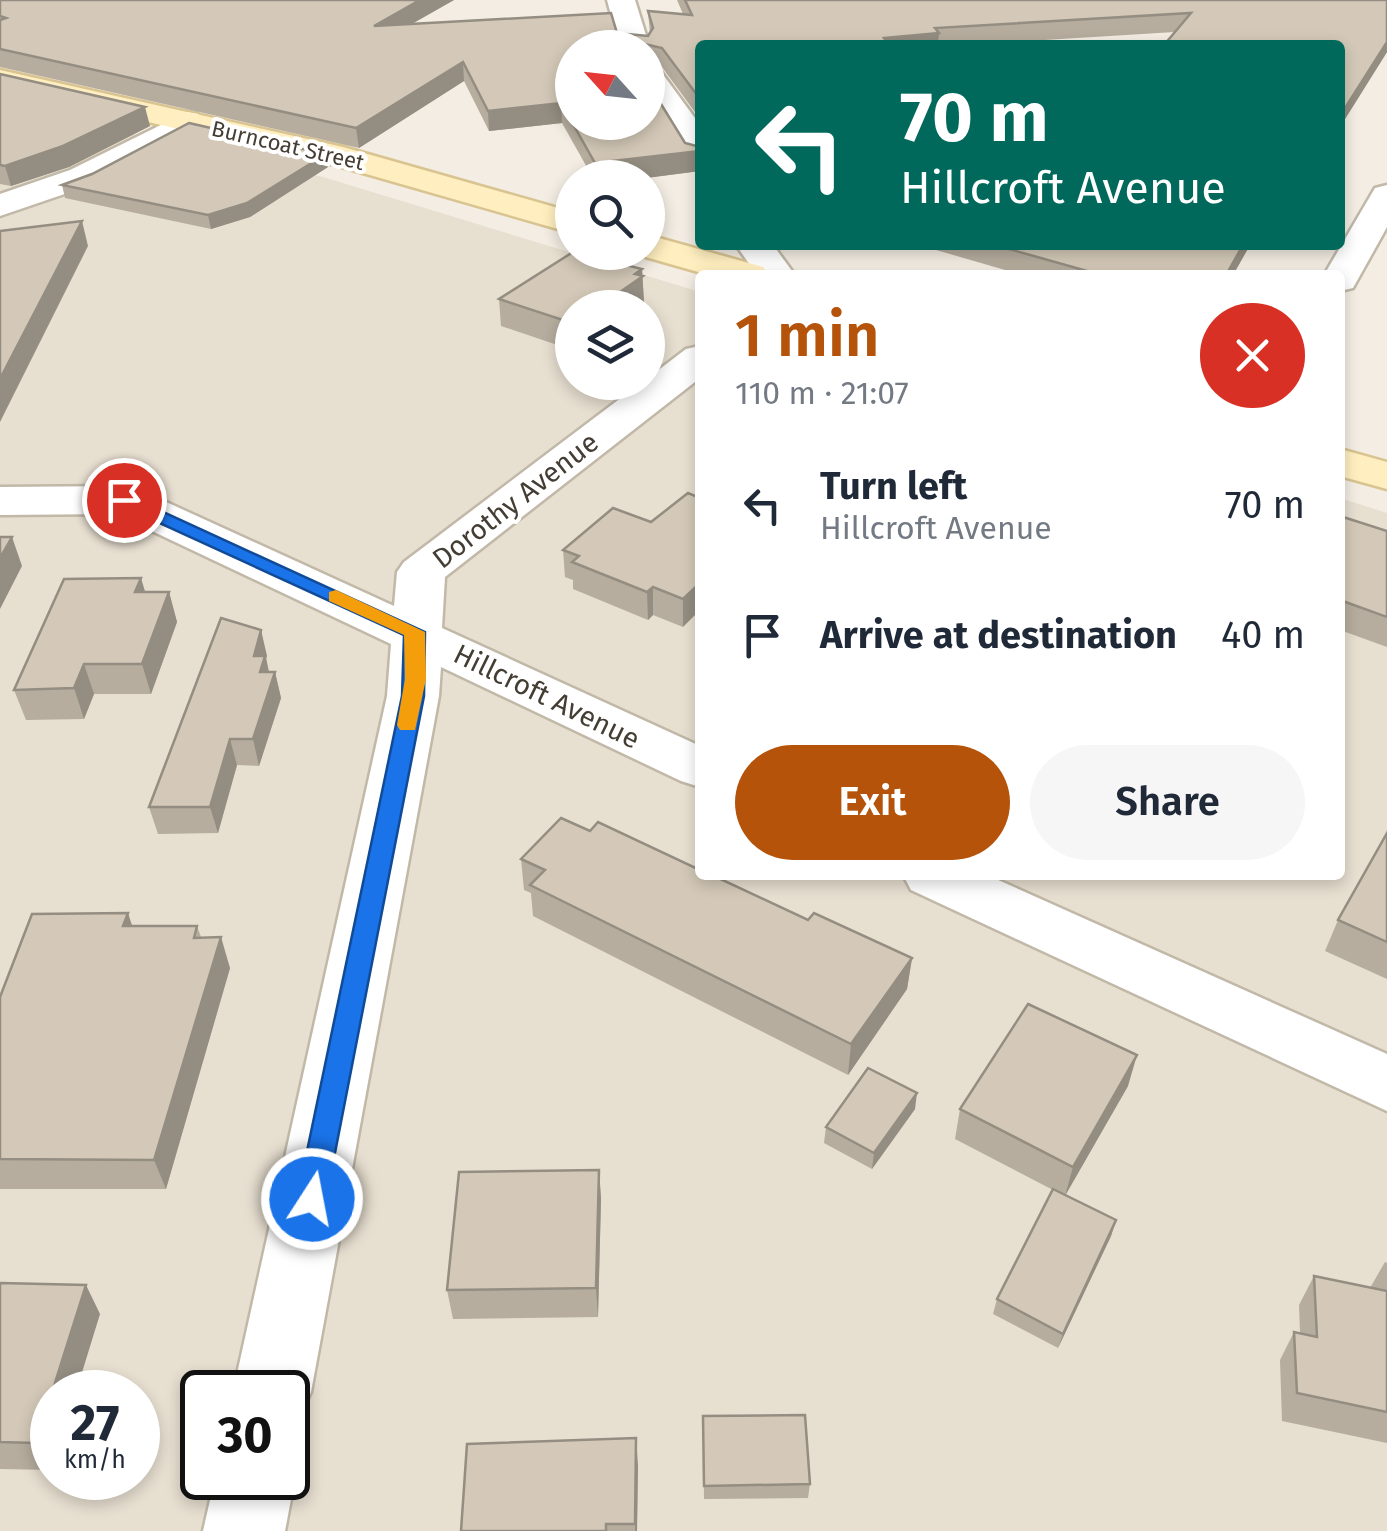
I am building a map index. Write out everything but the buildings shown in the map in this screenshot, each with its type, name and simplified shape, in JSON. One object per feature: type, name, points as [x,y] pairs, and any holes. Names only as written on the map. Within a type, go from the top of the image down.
[{"type":"main road","name":"Burncoat Street","points":[[0,80],[403,172],[555,218]]},
{"type":"main road","points":[[665,251],[732,270]]},
{"type":"main road","points":[[1345,463],[1387,476]]},
{"type":"street","points":[[621,0],[630,30]]},
{"type":"street","points":[[665,98],[695,145]]},
{"type":"street","points":[[0,206],[82,176],[186,122]]},
{"type":"street","points":[[1345,271],[1387,195]]},
{"type":"street","name":"Dorothy Avenue","points":[[276,1370],[413,696],[414,632],[421,572],[695,362]]},
{"type":"street","name":"Hillcroft Avenue","points":[[0,500],[124,500],[695,766]]},
{"type":"street","points":[[943,880],[1387,1084]]},
{"type":"street","points":[[244,1531],[250,1500]]},
{"type":"shaded area","points":[[0,104],[323,177],[555,248],[555,270],[628,270],[695,290],[695,880],[1345,880],[1345,500],[1387,513],[1387,1531],[0,1531]]},
{"type":"slow traffic","points":[[336,597],[414,632],[416,679],[408,725]]},
{"type":"route","points":[[124,500],[414,632],[413,696],[312,1199]]}]
